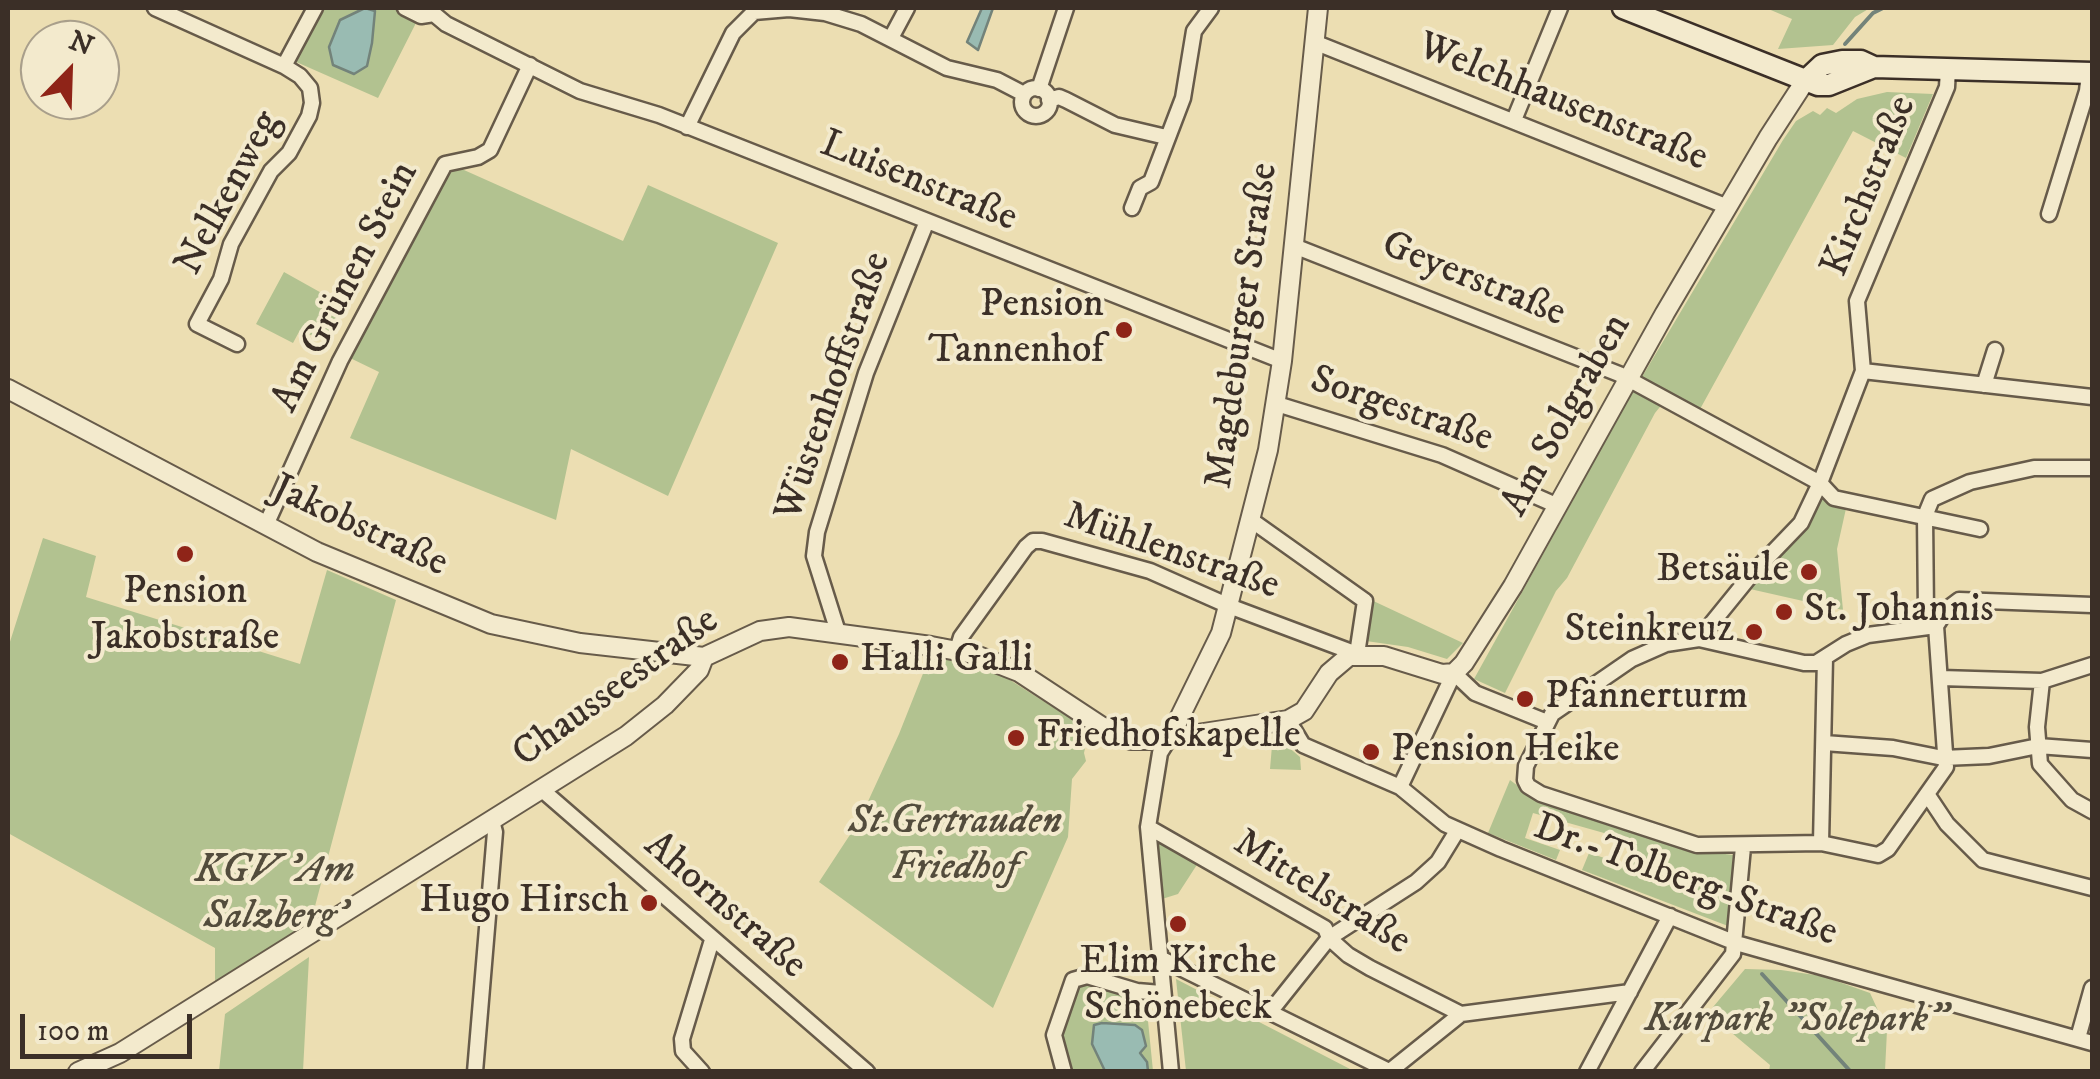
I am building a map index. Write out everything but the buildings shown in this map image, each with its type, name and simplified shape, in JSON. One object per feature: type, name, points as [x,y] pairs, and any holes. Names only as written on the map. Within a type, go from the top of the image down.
[{"type":"main road","points":[[1626,8],[1805,82],[1830,85],[1874,66],[2091,73]]},
{"type":"street","points":[[155,8],[284,66]]},
{"type":"street","name":"Nelkenweg","points":[[236,344],[197,324],[221,279],[231,244],[271,170],[288,152],[308,116],[312,103],[310,88],[284,66],[315,8]]},
{"type":"street","name":"Luisenstraße","points":[[405,8],[421,16],[433,11],[446,24],[580,91],[687,126],[1282,362]]},
{"type":"street","points":[[890,38],[908,8]]},
{"type":"street","points":[[1024,94],[1023,107],[1031,115],[1046,112],[1044,94],[1066,8]]},
{"type":"street","points":[[1132,208],[1140,188],[1150,182],[1183,98],[1194,30],[1211,8]]},
{"type":"street","name":"Magdeburger Straße","points":[[1171,1072],[1148,826],[1160,753],[1216,648],[1229,606],[1277,404],[1318,8]]},
{"type":"street","points":[[1514,120],[1560,8]]},
{"type":"street","points":[[687,126],[732,32],[753,10],[789,10],[825,13],[890,38],[946,68],[997,80],[1024,94],[1058,97],[1115,125],[1166,138]]},
{"type":"street","name":"Welchhausenstraße","points":[[1314,42],[1728,206]]},
{"type":"street","name":"Am Grünen Stein","points":[[266,525],[340,361],[445,164],[478,157],[490,150],[530,65]]},
{"type":"street","name":"Kirchstraße","points":[[1699,639],[1800,523],[1820,483],[1863,371],[1857,301],[1947,88],[1948,69]]},
{"type":"street","points":[[2049,214],[2091,73]]},
{"type":"street","name":"Am Solgraben","points":[[1400,787],[1454,673],[1474,650],[1627,379],[1805,82]]},
{"type":"street","name":"Wüstenhoffstraße","points":[[838,632],[814,556],[821,517],[861,388],[926,221]]},
{"type":"street","name":"Geyerstraße","points":[[1294,246],[1627,379],[1820,483],[1834,498],[1980,529]]},
{"type":"street","points":[[1984,385],[1995,350]]},
{"type":"street","points":[[1863,371],[2092,397]]},
{"type":"street","name":"Jakobstraße","points":[[8,389],[266,525],[384,582],[491,624],[580,643],[704,658]]},
{"type":"street","name":"Sorgestraße","points":[[1277,404],[1442,455],[1558,506]]},
{"type":"street","points":[[2092,468],[2034,468],[1970,482],[1932,499],[1925,516],[1926,614],[1936,626],[1942,758],[1946,767],[1888,849],[1878,855],[1821,843],[1696,845],[1541,794],[1528,786],[1526,766],[1547,722],[1560,706],[1632,659],[1666,644],[1699,639],[1816,663],[1868,635],[1936,626],[1947,609],[1962,600],[2092,605]]},
{"type":"street","points":[[1251,520],[1365,601],[1357,654]]},
{"type":"street","name":"Mühlenstraße","points":[[957,650],[962,637],[1033,542],[1042,541],[1150,571],[1229,606],[1357,654]]},
{"type":"street","name":"Chausseestraße","points":[[78,1072],[120,1053],[541,790],[654,715],[699,670],[704,658],[749,634],[774,628],[838,632],[957,650],[1019,672],[1118,736],[1143,741],[1288,720]]},
{"type":"street","points":[[1288,720],[1310,706],[1336,664],[1357,654],[1396,659],[1442,674],[1454,673],[1474,694],[1547,722]]},
{"type":"street","points":[[1821,843],[1825,658]]},
{"type":"street","points":[[1941,678],[2042,681],[2092,662]]},
{"type":"street","points":[[2042,681],[2036,728],[2040,764],[2072,800],[2092,811]]},
{"type":"street","name":"Dr.-Tolberg-Straße","points":[[1288,720],[1303,745],[1400,787],[1456,831],[1736,942],[2085,1041]]},
{"type":"street","points":[[1824,744],[1893,748],[1942,758],[1989,756],[2038,746],[2092,750]]},
{"type":"street","name":"Ahornstraße","points":[[541,790],[867,1072]]},
{"type":"street","points":[[1927,794],[1947,824],[1983,860],[2092,888]]},
{"type":"street","points":[[474,1072],[495,832],[492,821]]},
{"type":"street","name":"Mittelstraße","points":[[1148,826],[1324,928],[1329,938],[1370,968],[1462,1014]]},
{"type":"street","points":[[1270,1012],[1329,938],[1416,882],[1438,862],[1456,831]]},
{"type":"street","points":[[1642,1072],[1729,962],[1736,942],[1743,847]]},
{"type":"street","points":[[1587,1072],[1670,916]]},
{"type":"street","points":[[702,1072],[682,1052],[682,1039],[712,940]]},
{"type":"street","points":[[1158,957],[1270,1012],[1368,1067],[1390,1071],[1462,1014],[1630,992]]},
{"type":"street","points":[[1064,1072],[1054,1035],[1073,980],[1088,976],[1137,991],[1162,993]]},
{"type":"street","points":[[2085,1041],[2092,988]]},
{"type":"green space","points":[[320,8],[396,8],[418,19],[378,98],[294,61]]},
{"type":"green space","points":[[1766,8],[1870,8],[1855,17],[1833,45],[1778,49],[1792,19]]},
{"type":"green space","points":[[1887,92],[1933,94],[1906,158],[1853,131],[1699,411],[1668,397],[1655,413],[1567,578],[1556,591],[1505,693],[1474,679],[1630,397],[1796,121],[1813,111],[1820,115],[1827,108],[1836,113],[1857,99]]},
{"type":"green space","points":[[455,166],[623,241],[648,185],[778,243],[668,496],[571,449],[556,520],[350,438],[379,372],[348,357],[447,168]]},
{"type":"green space","points":[[284,272],[343,305],[326,342],[300,330],[293,343],[256,324]]},
{"type":"green space","points":[[1822,491],[1847,504],[1837,549],[1843,610],[1750,589]]},
{"type":"green space","name":"KGV 'Am Salzberg'","points":[[43,538],[96,556],[86,597],[300,664],[327,570],[396,600],[310,925],[215,986],[215,948],[8,833],[8,648]]},
{"type":"green space","points":[[1367,598],[1463,643],[1447,659],[1408,647],[1359,640]]},
{"type":"green space","name":"St.Gertrauden Friedhof","points":[[930,656],[991,668],[1089,730],[1086,761],[1072,779],[1068,837],[993,1008],[819,882],[859,821]]},
{"type":"green space","points":[[1273,734],[1300,757],[1301,770],[1270,769]]},
{"type":"green space","points":[[1510,780],[1534,798],[1703,851],[1733,855],[1728,926],[1582,870],[1589,853],[1629,866],[1636,842],[1533,813],[1525,838],[1560,850],[1556,860],[1488,833]]},
{"type":"green space","points":[[1156,830],[1200,860],[1178,894],[1162,899]]},
{"type":"green space","points":[[309,957],[303,1071],[219,1071],[225,1014]]},
{"type":"green space","name":"Kurpark \"Solepark\"","points":[[1745,969],[1822,976],[1870,993],[1887,1030],[1885,1071],[1769,1071],[1770,1065],[1708,1013]]},
{"type":"green space","points":[[1176,979],[1350,1069],[1350,1070],[1186,1071]]},
{"type":"green space","points":[[1078,980],[1132,993],[1150,1003],[1147,1011],[1153,1071],[1148,1071],[1140,1053],[1145,1048],[1127,1025],[1109,1023],[1097,1055],[1105,1071],[1068,1071],[1058,1045]]},
{"type":"water","points":[[365,8],[375,11],[372,43],[367,66],[354,74],[333,65],[329,47],[340,20]]},
{"type":"water","points":[[982,8],[993,8],[978,50],[967,42]]},
{"type":"water","points":[[1094,1025],[1135,1025],[1142,1030],[1146,1046],[1140,1053],[1148,1071],[1105,1071],[1092,1044]]},
{"type":"waterway","points":[[1845,44],[1873,13],[1883,8]]},
{"type":"waterway","points":[[1762,974],[1851,1072]]},
{"type":"place","name":"Pension Tannenhof","points":[[1124,330]]},
{"type":"place","name":"Pension Jakobstraße","points":[[185,554]]},
{"type":"place","name":"Betsäule","points":[[1809,572]]},
{"type":"place","name":"St. Johannis","points":[[1784,612]]},
{"type":"place","name":"Steinkreuz","points":[[1754,632]]},
{"type":"place","name":"Halli Galli","points":[[840,662]]},
{"type":"place","name":"Pfännerturm","points":[[1525,699]]},
{"type":"place","name":"Friedhofskapelle","points":[[1016,738]]},
{"type":"place","name":"Pension Heike","points":[[1371,752]]},
{"type":"place","name":"Hugo Hirsch","points":[[649,903]]},
{"type":"place","name":"Elim Kirche Schönebeck","points":[[1178,924]]}]
